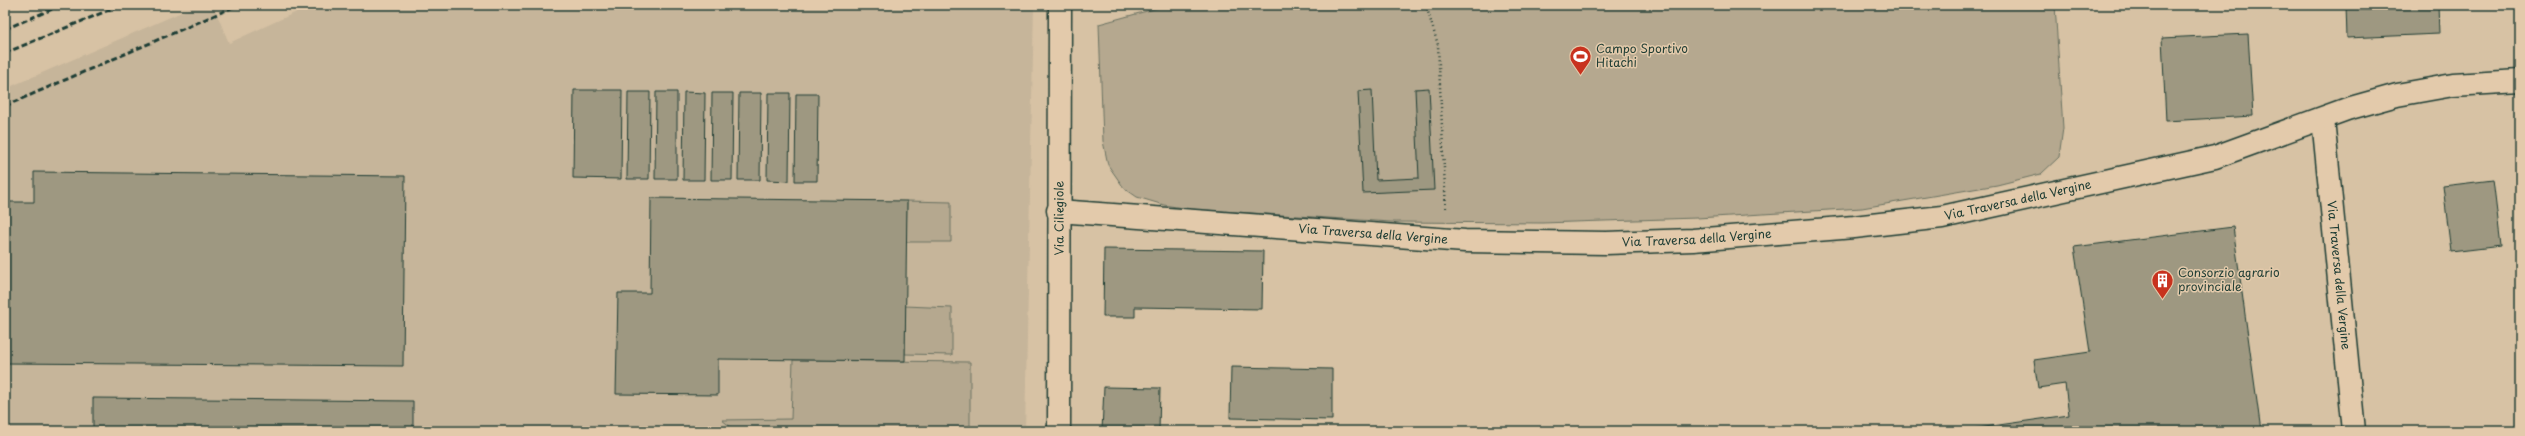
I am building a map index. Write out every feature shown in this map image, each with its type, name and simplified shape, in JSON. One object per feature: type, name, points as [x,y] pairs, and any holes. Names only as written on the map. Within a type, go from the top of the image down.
[{"type":"street","name":"Via Ciliegiole","points":[[1059,431],[1058,211],[1060,5]]},
{"type":"street","name":"Via Traversa della Vergine","points":[[1058,211],[1465,241],[1606,243],[1693,240],[1854,227],[1942,217],[2215,158],[2371,102],[2428,89],[2520,81]]},
{"type":"street","name":"Via Traversa della Vergine","points":[[2323,119],[2354,431]]},
{"type":"path","points":[[1426,5],[1438,45],[1446,211],[1465,241]]},
{"type":"shaded area","points":[[198,5],[213,5],[229,43],[312,5],[1034,5],[1025,431],[5,431],[5,89]]},
{"type":"shaded area","name":"Campo Sportivo Hitachi","points":[[1169,5],[2055,5],[2063,128],[2059,157],[2041,174],[1997,185],[1862,208],[1697,218],[1542,223],[1391,222],[1189,209],[1164,205],[1137,197],[1124,188],[1108,165],[1103,141],[1099,24]]},
{"type":"shaded area","points":[[907,201],[951,202],[951,242],[906,242]]},
{"type":"shaded area","points":[[905,306],[952,308],[952,355],[905,354]]},
{"type":"shaded area","points":[[793,360],[970,362],[970,431],[736,431],[722,420],[791,419]]},
{"type":"building","points":[[2346,5],[2438,5],[2439,34],[2347,38]]},
{"type":"building","points":[[2248,34],[2253,116],[2166,121],[2162,38]]},
{"type":"building","points":[[1429,88],[1434,190],[1363,193],[1358,91],[1372,90],[1376,180],[1419,178],[1415,89]]},
{"type":"building","points":[[574,90],[622,90],[621,179],[573,178]]},
{"type":"building","points":[[628,92],[650,92],[649,179],[627,179]]},
{"type":"building","points":[[656,92],[677,92],[677,179],[655,179]]},
{"type":"building","points":[[684,92],[705,93],[704,180],[683,180]]},
{"type":"building","points":[[712,93],[733,93],[732,180],[711,180]]},
{"type":"building","points":[[739,93],[761,93],[760,180],[738,180]]},
{"type":"building","points":[[768,93],[790,93],[789,181],[767,180]]},
{"type":"building","points":[[796,94],[818,94],[817,181],[795,181]]},
{"type":"building","points":[[34,172],[405,176],[403,366],[5,363],[5,202],[34,202]]},
{"type":"building","points":[[2493,180],[2501,246],[2451,252],[2443,186]]},
{"type":"building","points":[[651,198],[907,201],[905,361],[718,359],[718,395],[616,394],[618,293],[650,293]]},
{"type":"building","name":"Consorzio agrario provinciale","points":[[2233,227],[2261,431],[1957,431],[2069,415],[2065,384],[2038,388],[2034,360],[2090,352],[2074,247]]},
{"type":"building","points":[[1104,249],[1263,251],[1262,309],[1135,307],[1135,317],[1103,317]]},
{"type":"building","points":[[1231,367],[1332,369],[1332,420],[1230,418]]},
{"type":"building","points":[[1104,387],[1160,388],[1159,431],[1102,431]]},
{"type":"building","points":[[93,398],[413,401],[413,431],[93,431]]},
{"type":"railway","points":[[5,29],[62,5]]},
{"type":"railway","points":[[5,53],[121,5]]},
{"type":"railway","points":[[5,106],[238,5]]},
{"type":"place","name":"Campo Sportivo Hitachi","points":[[1580,76]]},
{"type":"place","name":"Consorzio agrario provinciale","points":[[2162,300]]}]
